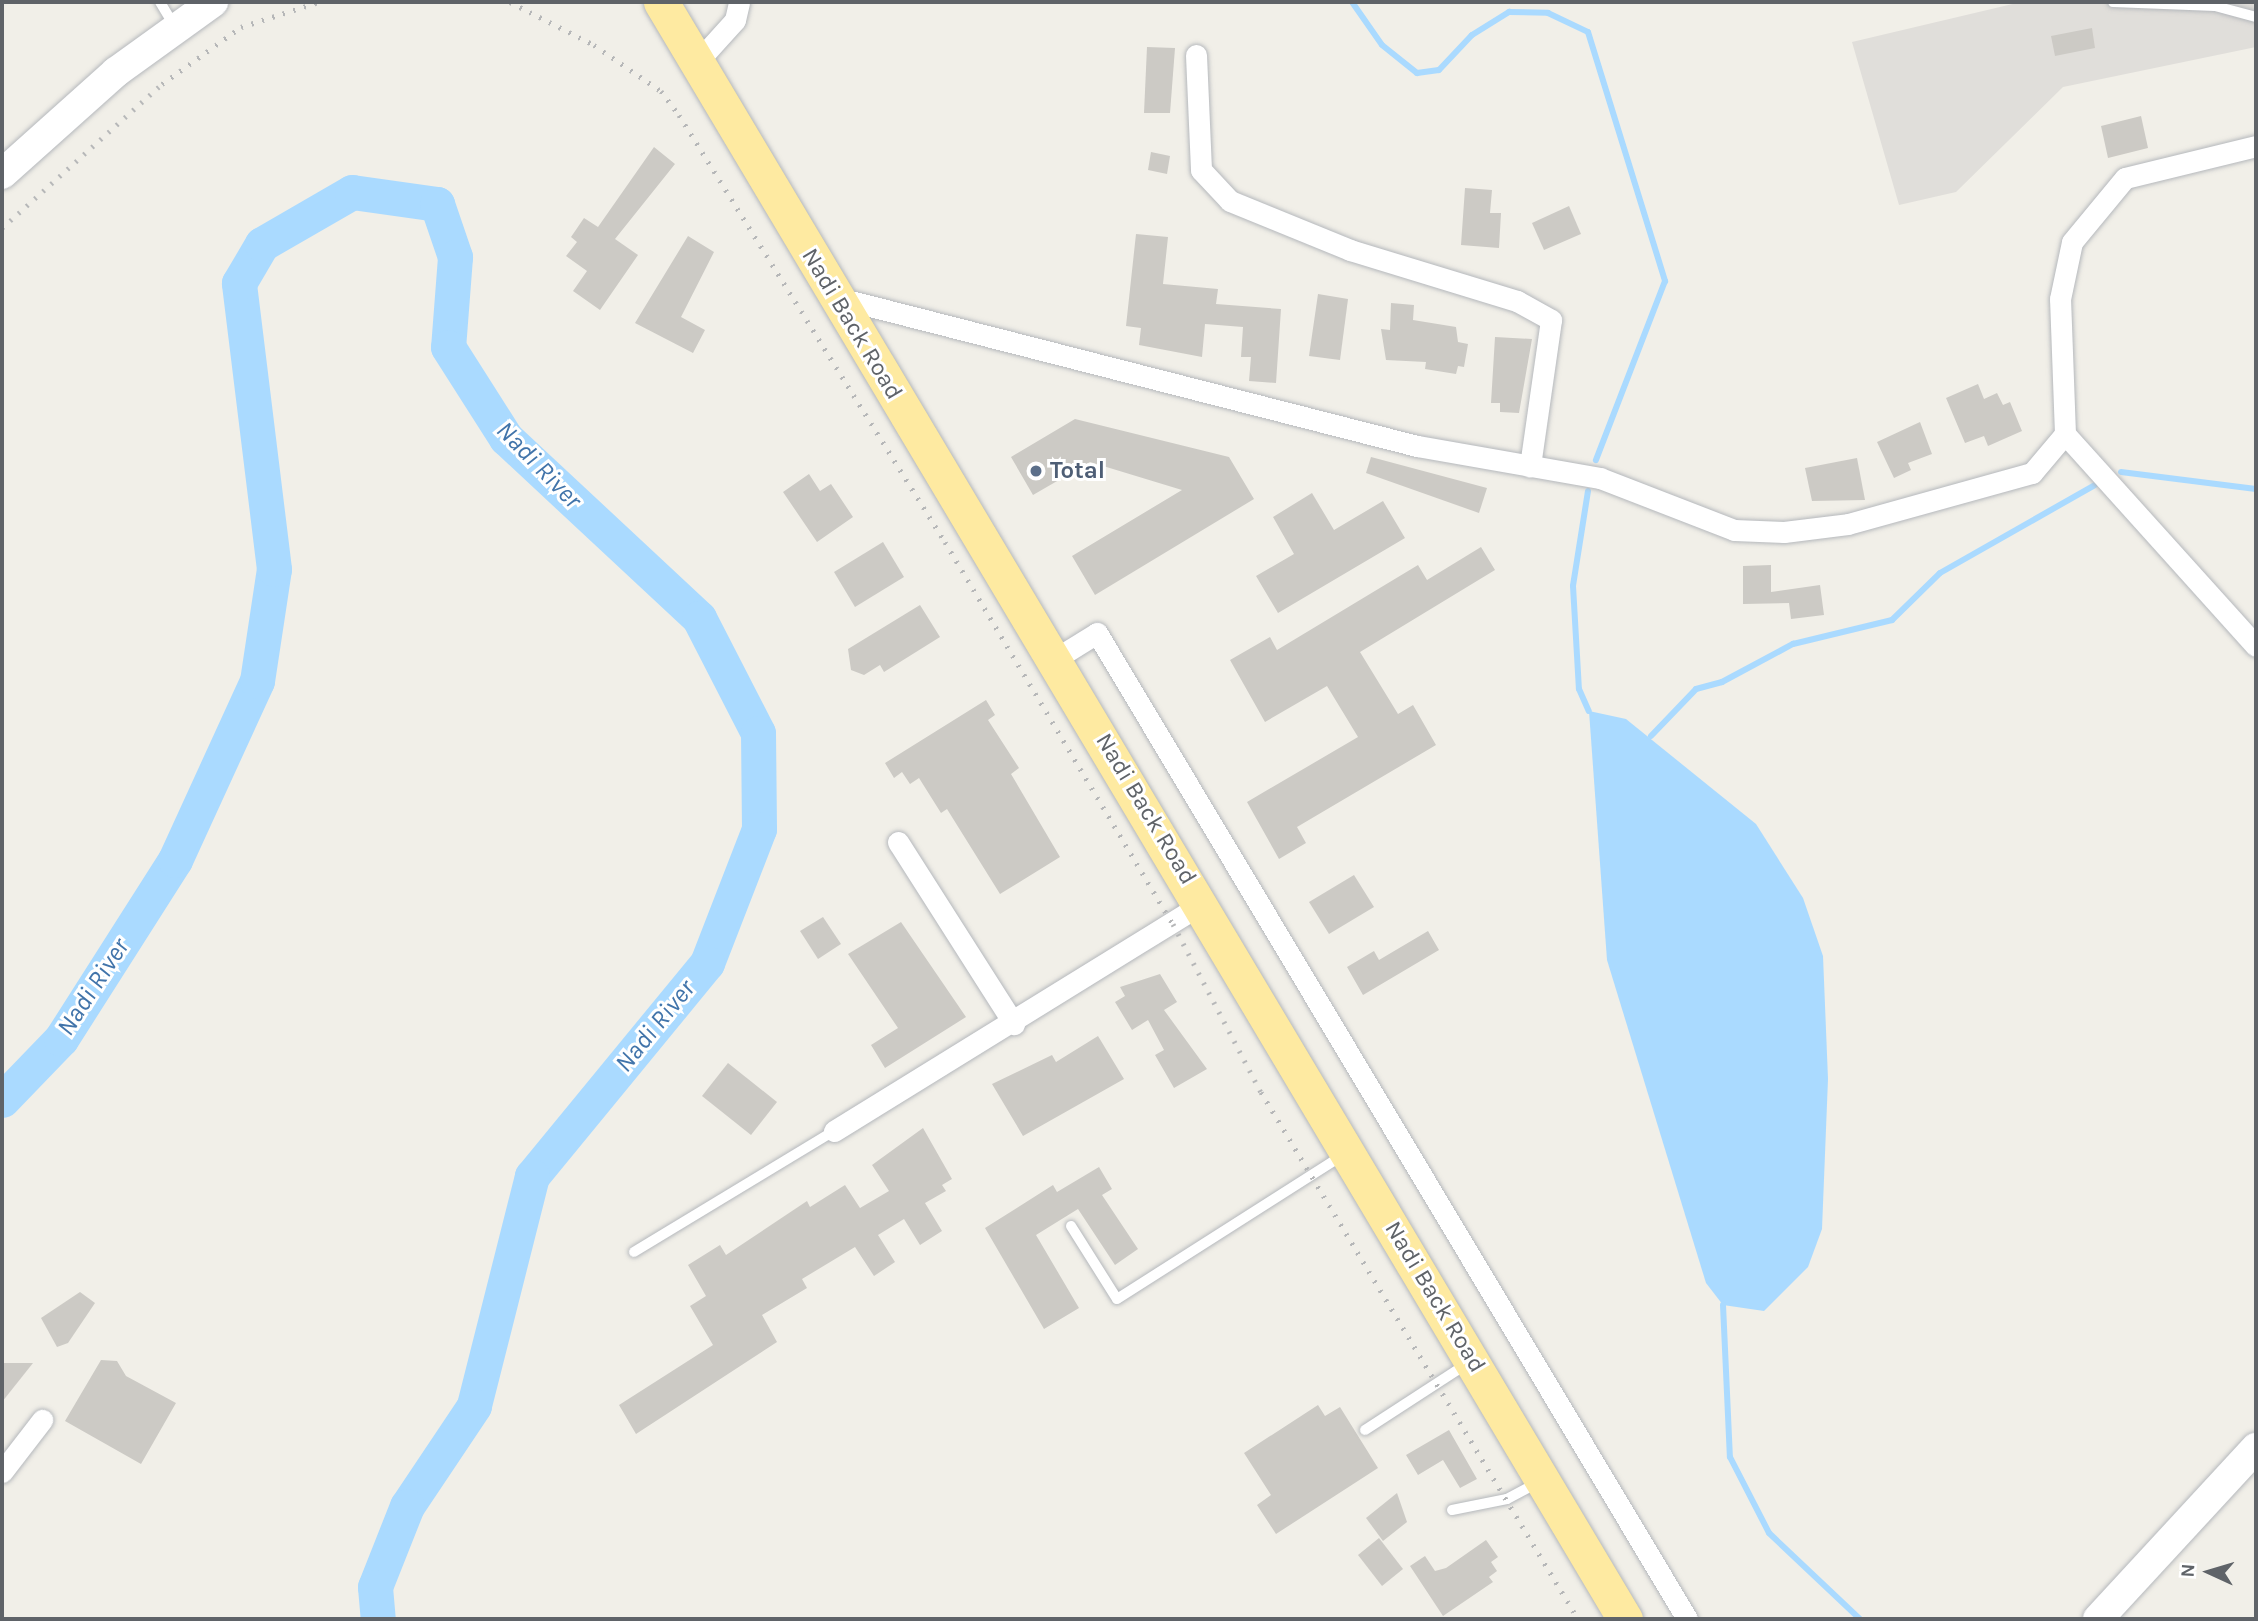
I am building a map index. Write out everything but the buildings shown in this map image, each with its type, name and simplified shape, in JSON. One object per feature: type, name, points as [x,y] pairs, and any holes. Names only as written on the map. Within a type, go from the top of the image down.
[{"type":"highway","name":"Nadi Back Road","points":[[661,2],[835,297],[1203,902],[1625,1619]]},
{"type":"main road","points":[[2,174],[167,14],[213,2]]},
{"type":"main road","points":[[2098,1619],[2256,1448]]},
{"type":"street","points":[[698,61],[735,20],[739,2]]},
{"type":"street","points":[[1196,55],[1201,170],[1230,201],[1350,250],[1517,301],[1551,320],[1530,466]]},
{"type":"street","points":[[2256,146],[2125,178],[2072,242],[2060,299],[2065,434],[2256,646]]},
{"type":"street","points":[[835,297],[1417,446],[1600,478],[1734,530],[1784,532],[1848,524],[2010,482],[2032,473],[2065,434]]},
{"type":"street","points":[[1055,659],[1097,634],[1687,1619]]},
{"type":"street","points":[[898,842],[1014,1024]]},
{"type":"street","points":[[834,1131],[1014,1024],[1203,902]]},
{"type":"street","points":[[2,1472],[42,1420]]},
{"type":"lane","points":[[2113,2],[2215,6],[2256,17]]},
{"type":"lane","points":[[634,1252],[834,1131]]},
{"type":"lane","points":[[1071,1226],[1117,1299],[1349,1151]]},
{"type":"lane","points":[[1365,1430],[1472,1360]]},
{"type":"lane","points":[[1452,1510],[1507,1499],[1543,1481]]},
{"type":"shaded area","points":[[2021,2],[2256,2],[2256,47],[2063,87],[1956,192],[1899,205],[1852,42]]},
{"type":"water","points":[[1589,711],[1626,719],[1756,824],[1803,898],[1823,956],[1828,1079],[1822,1229],[1808,1267],[1764,1311],[1723,1305],[1706,1283],[1607,960]]},
{"type":"waterway","points":[[1352,2],[1382,45],[1417,73],[1439,70],[1472,35],[1509,12],[1548,13],[1588,32],[1665,281],[1596,460]]},
{"type":"waterway","name":"Nadi River","points":[[2,1100],[61,1039],[175,860],[257,681],[274,569],[239,283],[262,244],[352,192],[437,204],[455,257],[448,347],[506,438],[699,618],[758,733],[759,829],[707,963],[532,1176],[474,1406],[407,1506],[375,1587],[378,1619]]},
{"type":"waterway","points":[[2121,472],[2256,489]]},
{"type":"waterway","points":[[1651,736],[1696,689],[1722,682],[1793,644],[1892,620],[1940,573],[2095,485]]},
{"type":"waterway","points":[[1588,491],[1573,586],[1579,689],[1589,711]]},
{"type":"waterway","points":[[1723,1305],[1730,1457],[1769,1533],[1860,1619]]},
{"type":"railway","points":[[2,228],[162,84],[241,27],[319,2]]},
{"type":"railway","points":[[510,2],[594,45],[661,91],[679,115],[945,542],[1173,924],[1261,1092],[1578,1619]]},
{"type":"place","name":"Total","points":[[1036,471]]}]
